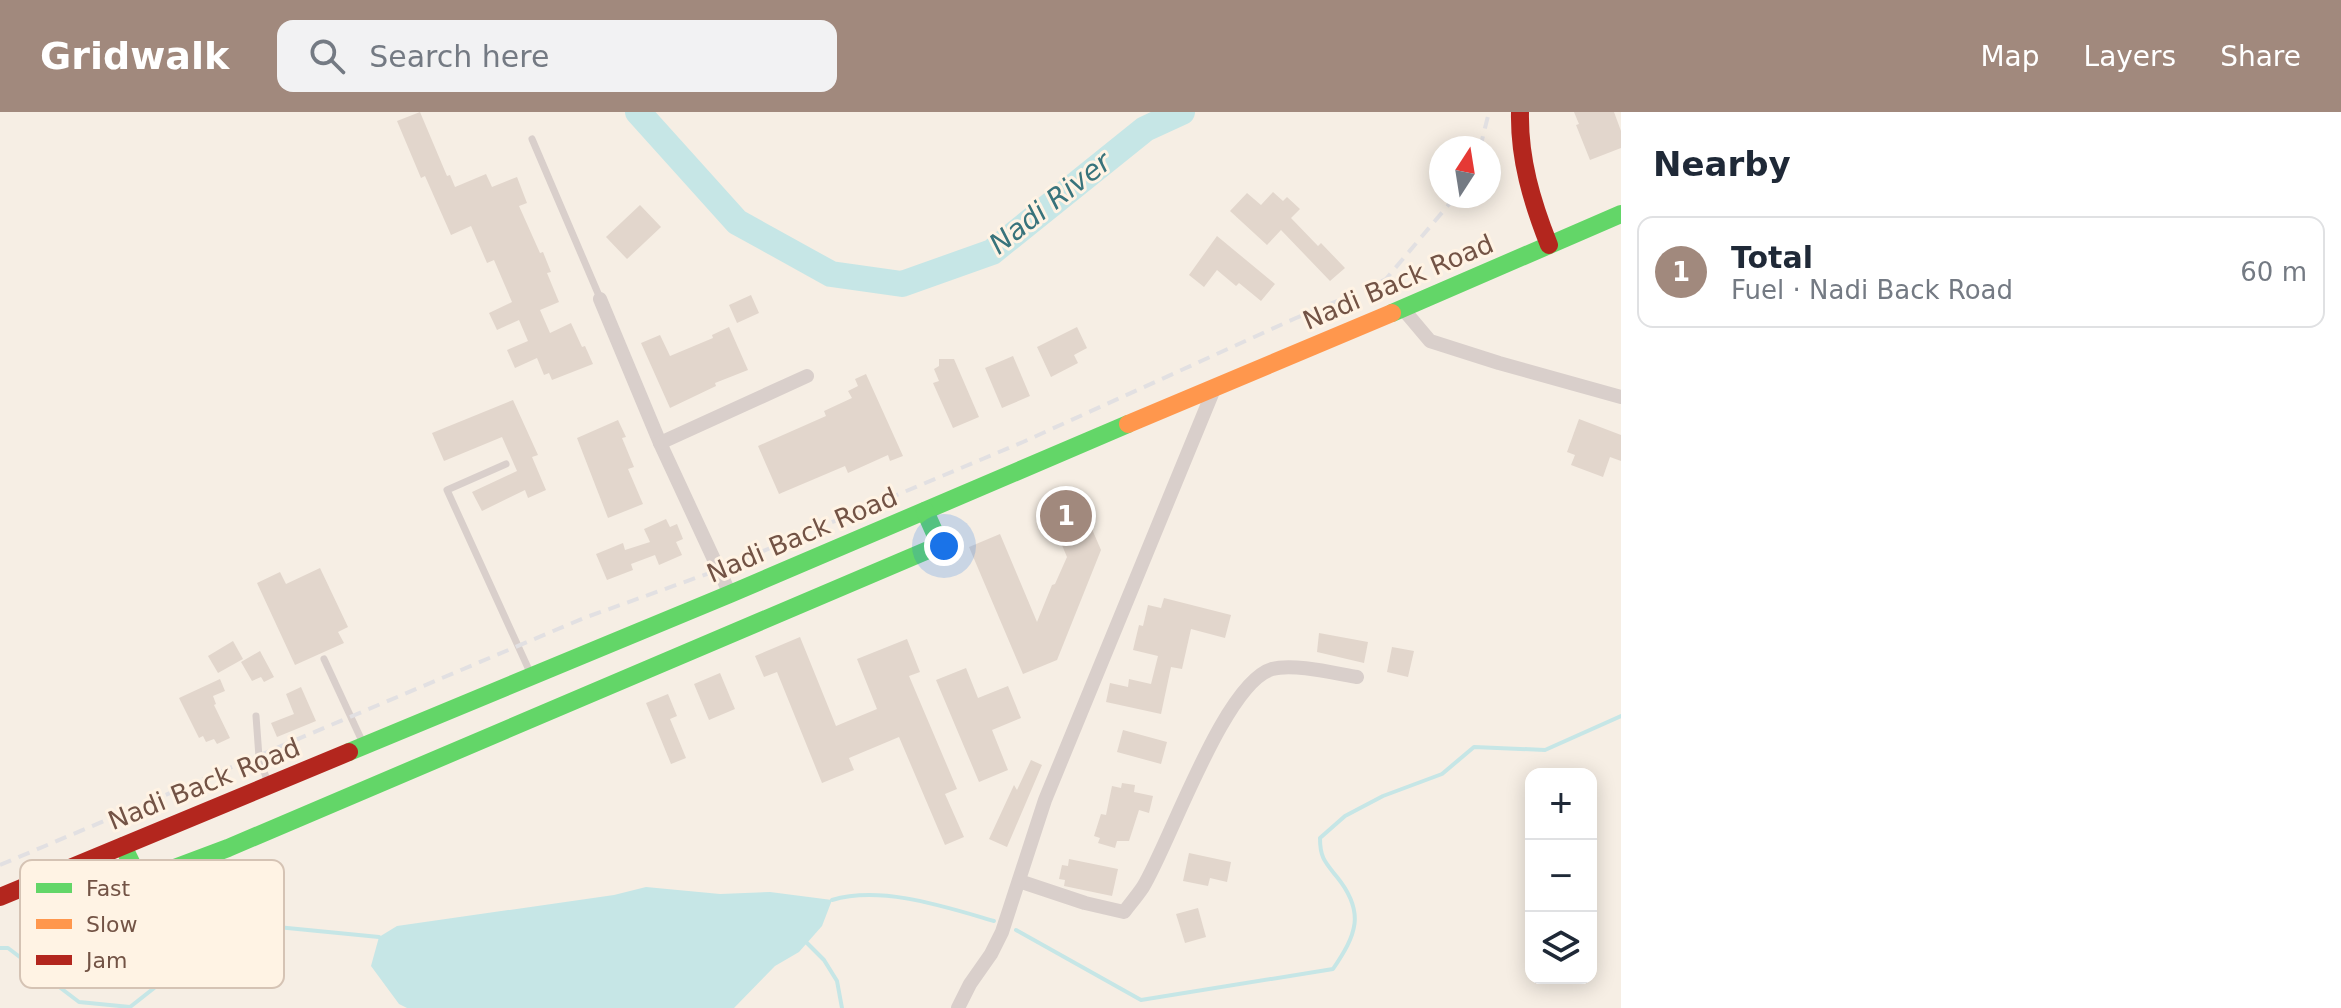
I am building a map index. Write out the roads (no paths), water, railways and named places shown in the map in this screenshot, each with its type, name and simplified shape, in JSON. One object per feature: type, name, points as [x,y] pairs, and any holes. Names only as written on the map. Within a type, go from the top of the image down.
[{"type":"main road","points":[[1520,112],[1518,138],[1540,223],[1549,245]]},
{"type":"main road","name":"Nadi Back Road","points":[[89,860],[730,594],[1621,214]]},
{"type":"main road","points":[[196,860],[940,545],[925,511]]},
{"type":"main road","points":[[123,846],[130,860]]},
{"type":"main road","name":"Nadi Back Road","points":[[0,897],[20,889]]},
{"type":"street","points":[[600,299],[660,443],[730,594]]},
{"type":"street","points":[[1403,309],[1430,341],[1621,397]]},
{"type":"street","points":[[660,443],[807,376]]},
{"type":"street","points":[[958,1008],[1002,932],[1045,800],[1216,386]]},
{"type":"street","points":[[1019,881],[1085,903],[1124,912],[1142,888],[1197,771],[1245,687],[1271,669],[1357,677]]},
{"type":"lane","points":[[532,139],[600,299]]},
{"type":"lane","points":[[506,464],[447,490],[532,677]]},
{"type":"lane","points":[[324,659],[365,746]]},
{"type":"lane","points":[[256,716],[259,757],[269,786]]},
{"type":"water","points":[[646,887],[720,894],[770,892],[832,900],[822,926],[799,952],[775,966],[734,1008],[407,1008],[399,1004],[371,966],[379,937],[397,926],[614,895]]},
{"type":"waterway","name":"Nadi River","points":[[638,112],[737,222],[831,274],[902,284],[992,252],[1145,129],[1182,112]]},
{"type":"waterway","points":[[1016,930],[1141,1000],[1333,969],[1352,934],[1355,913],[1346,890],[1324,859],[1320,838],[1345,816],[1383,796],[1442,774],[1474,747],[1545,750],[1621,716]]},
{"type":"waterway","points":[[832,900],[851,896],[892,896],[935,904],[994,921]]},
{"type":"waterway","points":[[284,928],[379,937]]},
{"type":"waterway","points":[[807,943],[824,960],[837,981],[842,1008]]},
{"type":"waterway","points":[[0,948],[8,948],[20,957]]},
{"type":"waterway","points":[[61,988],[79,1002],[130,1007],[154,988]]},
{"type":"railway","points":[[1483,136],[1489,112]]},
{"type":"railway","points":[[0,865],[584,618],[718,570],[1023,442],[1366,289],[1386,279],[1446,208]]},
{"type":"place","name":"Total","points":[[1066,516]]}]
